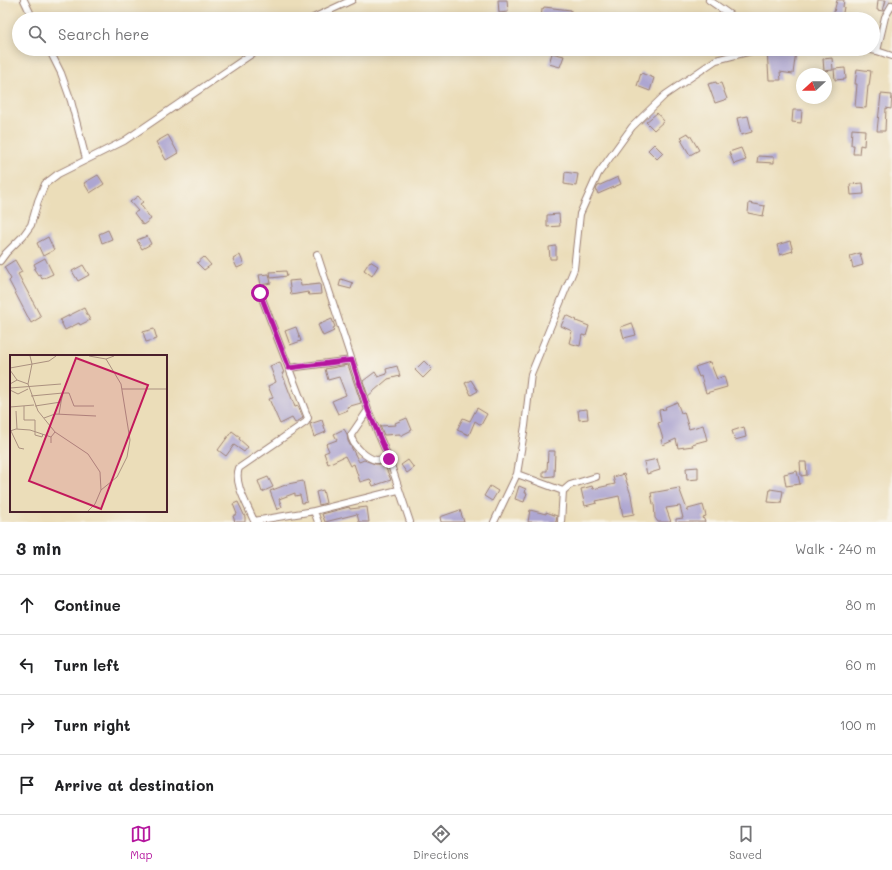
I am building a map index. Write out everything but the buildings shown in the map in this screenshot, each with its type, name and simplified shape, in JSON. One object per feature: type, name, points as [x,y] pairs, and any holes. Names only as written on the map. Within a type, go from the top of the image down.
[{"type":"street","points":[[24,0],[30,12]]},
{"type":"street","points":[[326,12],[352,0]]},
{"type":"street","points":[[709,0],[726,12]]},
{"type":"street","points":[[880,38],[885,17],[892,4]]},
{"type":"street","points":[[880,52],[892,56]]},
{"type":"street","points":[[52,56],[61,73],[71,101],[86,159]]},
{"type":"street","points":[[0,261],[6,253],[24,236],[31,225],[45,184],[58,174],[124,141],[249,56]]},
{"type":"street","points":[[494,522],[517,474],[525,426],[530,374],[574,269],[580,214],[598,174],[632,127],[665,95],[716,60],[732,56]]},
{"type":"street","points":[[317,254],[368,410],[389,459],[398,490],[410,522]]},
{"type":"street","points":[[260,293],[308,418],[306,422],[239,468],[237,474],[238,482],[254,522],[314,511],[398,490]]},
{"type":"street","points":[[289,368],[352,360]]},
{"type":"street","points":[[368,410],[351,435],[352,439],[369,457],[375,460],[389,459]]},
{"type":"street","points":[[517,474],[563,491]]},
{"type":"street","points":[[561,522],[563,491],[570,485],[596,477]]},
{"type":"street","points":[[314,511],[318,522]]},
{"type":"route","points":[[260,293],[289,368],[352,360],[368,410],[389,459]]}]
